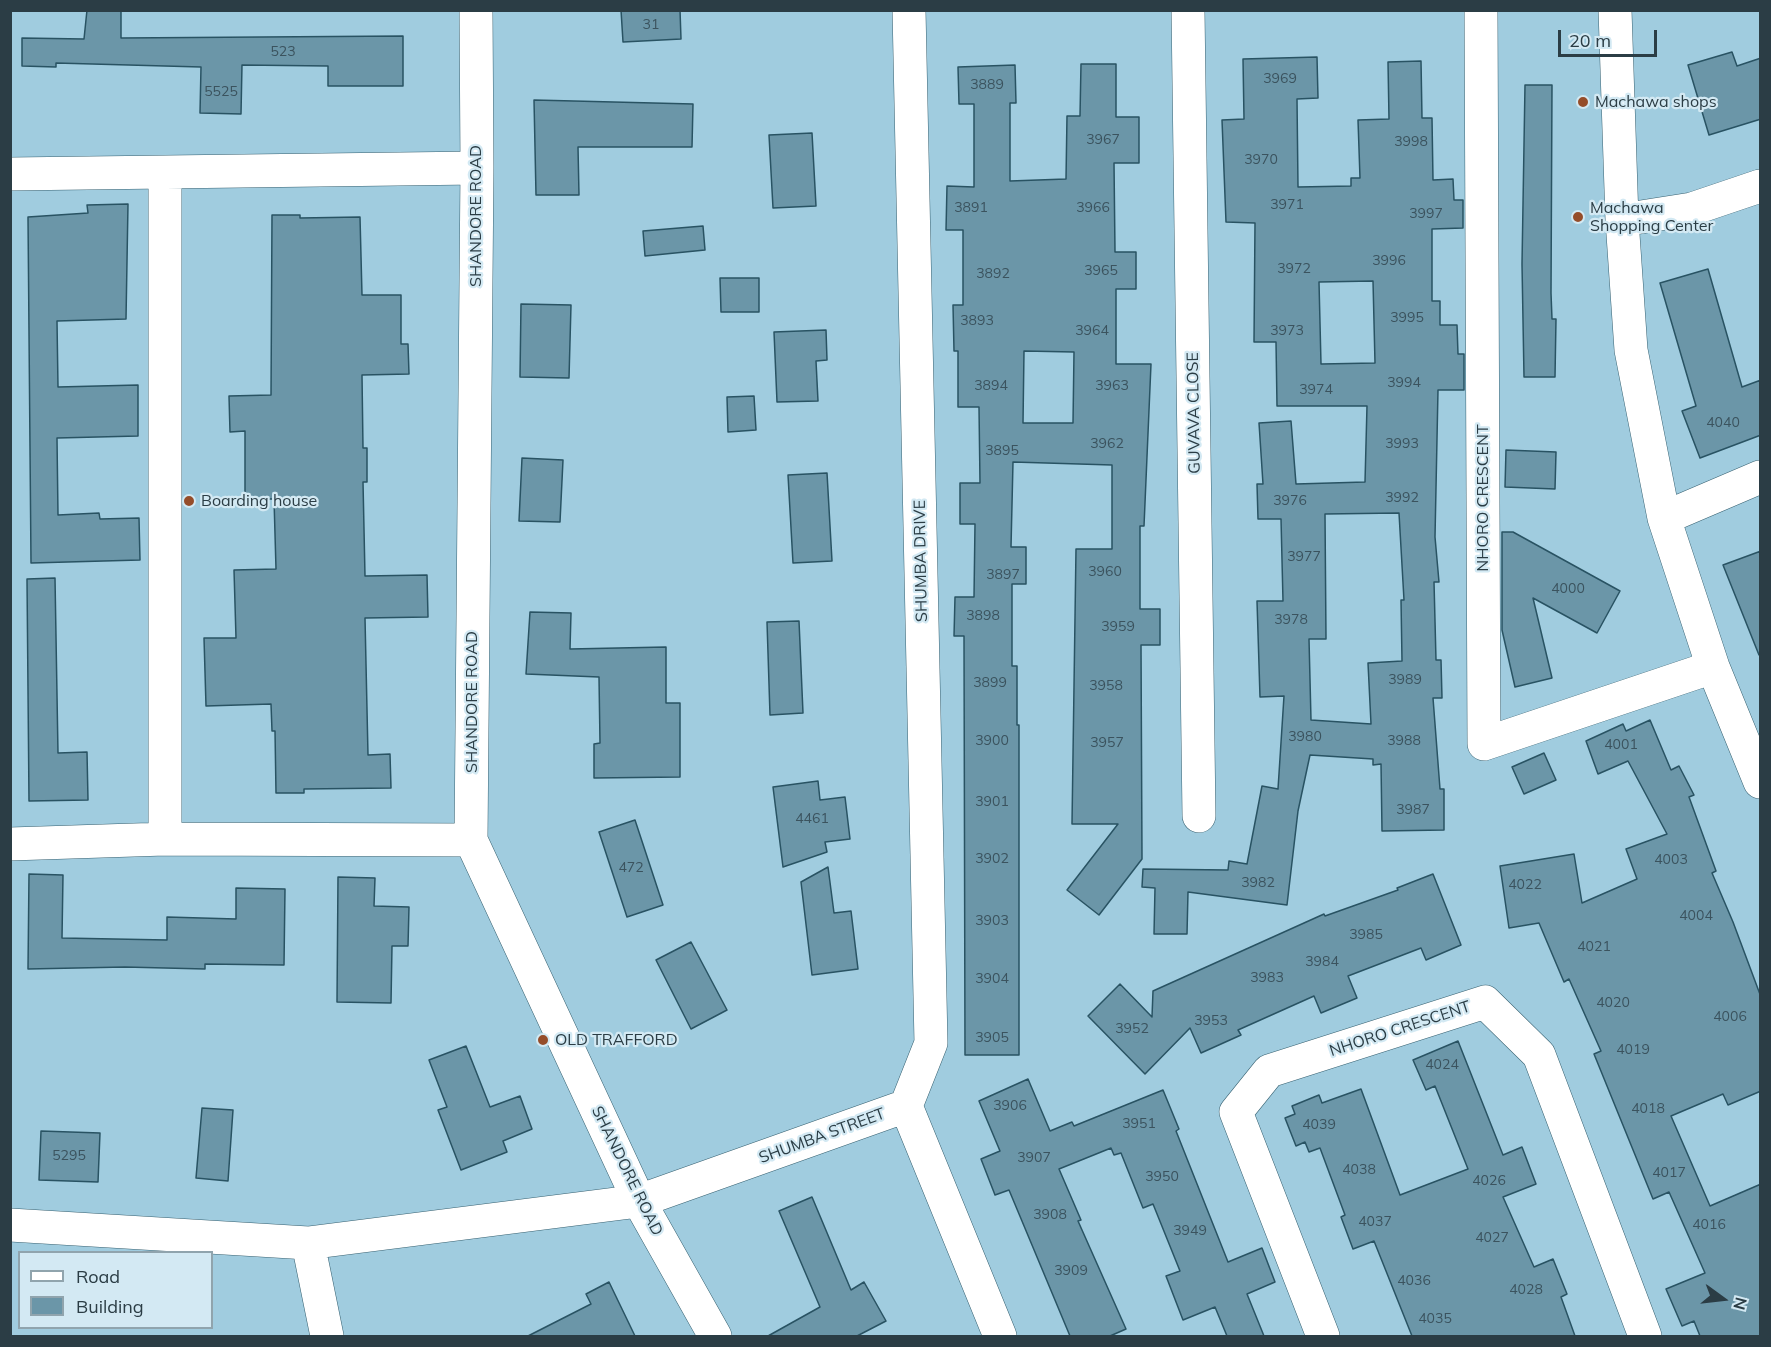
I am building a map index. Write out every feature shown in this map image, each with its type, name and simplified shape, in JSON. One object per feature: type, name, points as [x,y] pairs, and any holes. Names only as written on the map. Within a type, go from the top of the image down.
[{"type":"street","name":"SHANDORE ROAD","points":[[476,10],[477,168],[471,840],[639,1201],[715,1336]]},
{"type":"street","name":"SHUMBA DRIVE","points":[[906,1106],[931,1043],[909,10]]},
{"type":"street","name":"GUVAVA CLOSE","points":[[1188,10],[1199,816]]},
{"type":"street","name":"NHORO CRESCENT","points":[[1481,10],[1484,744],[1713,667]]},
{"type":"street","points":[[1615,10],[1622,220],[1631,350],[1664,518],[1713,667],[1761,782]]},
{"type":"street","points":[[10,174],[165,174],[477,168]]},
{"type":"street","points":[[165,174],[165,839]]},
{"type":"street","points":[[1622,220],[1692,209],[1761,186]]},
{"type":"street","points":[[1664,518],[1761,477]]},
{"type":"street","points":[[10,844],[165,839],[471,840]]},
{"type":"street","name":"NHORO CRESCENT","points":[[1323,1336],[1236,1112],[1269,1071],[1485,1002],[1539,1055],[1645,1336]]},
{"type":"street","name":"SHUMBA STREET","points":[[10,1224],[308,1243],[639,1201],[906,1106],[1000,1336]]},
{"type":"street","points":[[308,1243],[327,1336]]},
{"type":"building","points":[[87,10],[121,10],[121,38],[403,36],[403,86],[328,86],[328,66],[242,65],[241,114],[200,113],[201,67],[56,63],[56,67],[22,66],[22,38],[84,39]]},
{"type":"building","points":[[621,10],[680,10],[681,39],[623,42]]},
{"type":"building","points":[[1732,52],[1737,66],[1761,58],[1761,119],[1709,135],[1688,65]]},
{"type":"building","points":[[1317,57],[1318,98],[1297,99],[1298,187],[1351,186],[1351,178],[1360,178],[1358,120],[1389,119],[1388,62],[1421,61],[1422,118],[1432,118],[1433,180],[1453,179],[1454,200],[1463,200],[1463,228],[1432,229],[1432,301],[1440,301],[1440,325],[1457,325],[1458,354],[1464,354],[1464,390],[1438,390],[1435,537],[1439,582],[1434,582],[1436,660],[1441,660],[1442,698],[1433,698],[1440,789],[1444,789],[1444,830],[1382,831],[1381,764],[1373,765],[1373,759],[1310,755],[1298,811],[1287,905],[1188,892],[1187,934],[1154,934],[1155,888],[1142,887],[1143,869],[1228,870],[1229,861],[1247,864],[1262,786],[1278,789],[1284,696],[1260,697],[1257,601],[1283,601],[1281,519],[1258,519],[1257,484],[1263,484],[1259,423],[1291,421],[1296,484],[1365,482],[1367,406],[1277,406],[1276,342],[1254,342],[1255,223],[1226,222],[1222,120],[1244,119],[1243,59]],"holes":[[[1373,281],[1375,363],[1321,364],[1319,282]],[[1399,513],[1404,600],[1401,600],[1402,661],[1368,663],[1371,724],[1311,720],[1309,639],[1326,639],[1325,514]]]},
{"type":"building","points":[[1081,64],[1116,64],[1116,117],[1139,117],[1139,163],[1114,163],[1115,252],[1136,252],[1136,289],[1116,289],[1116,364],[1151,364],[1144,526],[1140,526],[1140,609],[1160,609],[1160,645],[1141,645],[1142,859],[1099,915],[1067,890],[1118,824],[1072,824],[1076,549],[1112,549],[1112,465],[1013,462],[1011,547],[1026,547],[1026,584],[1012,584],[1012,666],[1017,666],[1017,725],[1019,725],[1019,1055],[965,1055],[964,636],[954,636],[955,597],[974,597],[975,524],[960,524],[960,483],[980,483],[979,407],[958,407],[958,351],[954,351],[953,305],[963,305],[963,230],[946,230],[947,186],[974,187],[974,104],[959,104],[958,67],[1015,65],[1016,103],[1010,103],[1010,181],[1066,179],[1067,116],[1080,116]],"holes":[[[1024,351],[1074,352],[1073,423],[1023,423]]]},
{"type":"building","points":[[1525,85],[1552,85],[1551,293],[1552,319],[1556,319],[1555,377],[1524,377],[1522,264]]},
{"type":"building","points":[[534,100],[693,104],[692,147],[578,147],[579,195],[536,195]]},
{"type":"building","points":[[812,133],[816,206],[773,208],[769,135]]},
{"type":"building","points":[[128,204],[126,319],[57,321],[58,387],[138,385],[138,436],[57,438],[58,515],[99,513],[100,519],[139,518],[140,560],[31,563],[28,217],[88,213],[87,205]]},
{"type":"building","points":[[272,215],[300,215],[300,218],[360,217],[362,295],[401,295],[401,344],[408,344],[409,374],[362,375],[363,448],[367,448],[367,482],[363,482],[365,576],[427,575],[428,617],[365,618],[368,755],[390,754],[391,788],[304,789],[304,793],[276,793],[275,731],[272,731],[271,704],[206,706],[204,638],[236,638],[234,570],[276,569],[274,499],[245,499],[245,431],[230,432],[229,396],[271,395]]},
{"type":"building","points":[[703,226],[705,250],[645,256],[643,231]]},
{"type":"building","points":[[1708,269],[1742,387],[1761,380],[1761,435],[1700,458],[1682,411],[1696,406],[1660,283]]},
{"type":"building","points":[[720,278],[759,278],[759,312],[721,312]]},
{"type":"building","points":[[521,304],[571,305],[569,378],[520,377]]},
{"type":"building","points":[[826,330],[827,360],[816,361],[818,401],[777,402],[774,332]]},
{"type":"building","points":[[754,396],[756,430],[728,432],[727,397]]},
{"type":"building","points":[[1506,450],[1556,452],[1555,489],[1505,487]]},
{"type":"building","points":[[522,458],[563,460],[560,522],[519,521]]},
{"type":"building","points":[[827,473],[832,561],[793,563],[788,475]]},
{"type":"building","points":[[1502,532],[1513,532],[1620,591],[1597,633],[1533,598],[1552,678],[1515,687],[1502,630]]},
{"type":"building","points":[[1761,551],[1761,654],[1759,655],[1723,565]]},
{"type":"building","points":[[55,578],[58,753],[87,752],[88,800],[29,801],[27,579]]},
{"type":"building","points":[[530,612],[571,613],[570,649],[666,647],[666,703],[680,703],[680,777],[594,778],[594,744],[600,743],[599,677],[526,674]]},
{"type":"building","points":[[799,621],[803,713],[770,715],[767,622]]},
{"type":"building","points":[[1650,720],[1671,770],[1679,766],[1694,795],[1689,797],[1716,871],[1712,873],[1761,997],[1761,1091],[1728,1105],[1723,1094],[1671,1116],[1710,1206],[1761,1184],[1761,1336],[1700,1336],[1694,1321],[1682,1326],[1666,1289],[1705,1273],[1669,1192],[1653,1199],[1594,1054],[1601,1051],[1569,979],[1564,982],[1539,923],[1509,928],[1500,866],[1574,854],[1582,903],[1637,879],[1626,849],[1667,834],[1628,761],[1598,774],[1586,741],[1623,724],[1626,731]]},
{"type":"building","points":[[1544,753],[1556,780],[1524,794],[1512,767]]},
{"type":"building","points":[[818,781],[820,800],[845,797],[850,839],[825,842],[827,852],[783,867],[773,787]]},
{"type":"building","points":[[635,820],[663,905],[627,917],[599,832]]},
{"type":"building","points":[[828,867],[834,913],[851,911],[858,969],[812,975],[801,882]]},
{"type":"building","points":[[29,874],[63,875],[62,938],[167,940],[167,917],[236,919],[236,888],[285,889],[284,965],[205,964],[205,969],[125,967],[28,969]]},
{"type":"building","points":[[1433,874],[1461,945],[1426,960],[1421,948],[1348,976],[1357,998],[1321,1013],[1314,996],[1238,1030],[1241,1035],[1201,1053],[1190,1028],[1145,1074],[1088,1016],[1120,984],[1152,1017],[1153,991],[1324,914],[1325,916],[1398,890],[1397,888]]},
{"type":"building","points":[[338,877],[375,878],[374,906],[409,907],[408,946],[392,946],[391,1003],[337,1002]]},
{"type":"building","points":[[691,942],[727,1010],[691,1029],[656,960]]},
{"type":"building","points":[[1458,1041],[1503,1155],[1522,1147],[1536,1184],[1503,1197],[1534,1267],[1553,1259],[1567,1294],[1561,1297],[1575,1336],[1412,1336],[1374,1241],[1353,1249],[1341,1217],[1345,1215],[1320,1148],[1309,1152],[1305,1142],[1296,1146],[1285,1118],[1295,1114],[1292,1106],[1319,1095],[1322,1103],[1361,1089],[1400,1195],[1468,1169],[1435,1086],[1426,1090],[1413,1060]]},
{"type":"building","points":[[466,1046],[490,1107],[520,1096],[532,1129],[503,1141],[507,1152],[461,1170],[438,1110],[447,1107],[429,1060]]},
{"type":"building","points":[[1028,1079],[1050,1131],[1072,1122],[1074,1126],[1163,1090],[1179,1129],[1176,1131],[1228,1262],[1262,1248],[1275,1282],[1247,1294],[1264,1336],[1227,1336],[1215,1307],[1183,1320],[1166,1276],[1180,1271],[1153,1204],[1143,1208],[1121,1153],[1114,1155],[1111,1148],[1059,1169],[1081,1220],[1078,1221],[1126,1329],[1110,1336],[1070,1336],[1009,1190],[995,1195],[981,1159],[1000,1151],[979,1101]]},
{"type":"building","points":[[202,1108],[233,1110],[228,1181],[196,1178]]},
{"type":"building","points":[[41,1131],[100,1133],[98,1182],[39,1180]]},
{"type":"building","points":[[812,1197],[851,1290],[864,1282],[886,1321],[857,1336],[768,1336],[820,1307],[779,1211]]},
{"type":"building","points":[[609,1282],[635,1336],[528,1336],[591,1304],[586,1294]]},
{"type":"place","name":"Machawa shops","points":[[1583,102]]},
{"type":"place","name":"Machawa Shopping Center","points":[[1578,217]]},
{"type":"place","name":"Boarding house","points":[[189,501]]},
{"type":"place","name":"OLD TRAFFORD","points":[[543,1040]]}]
